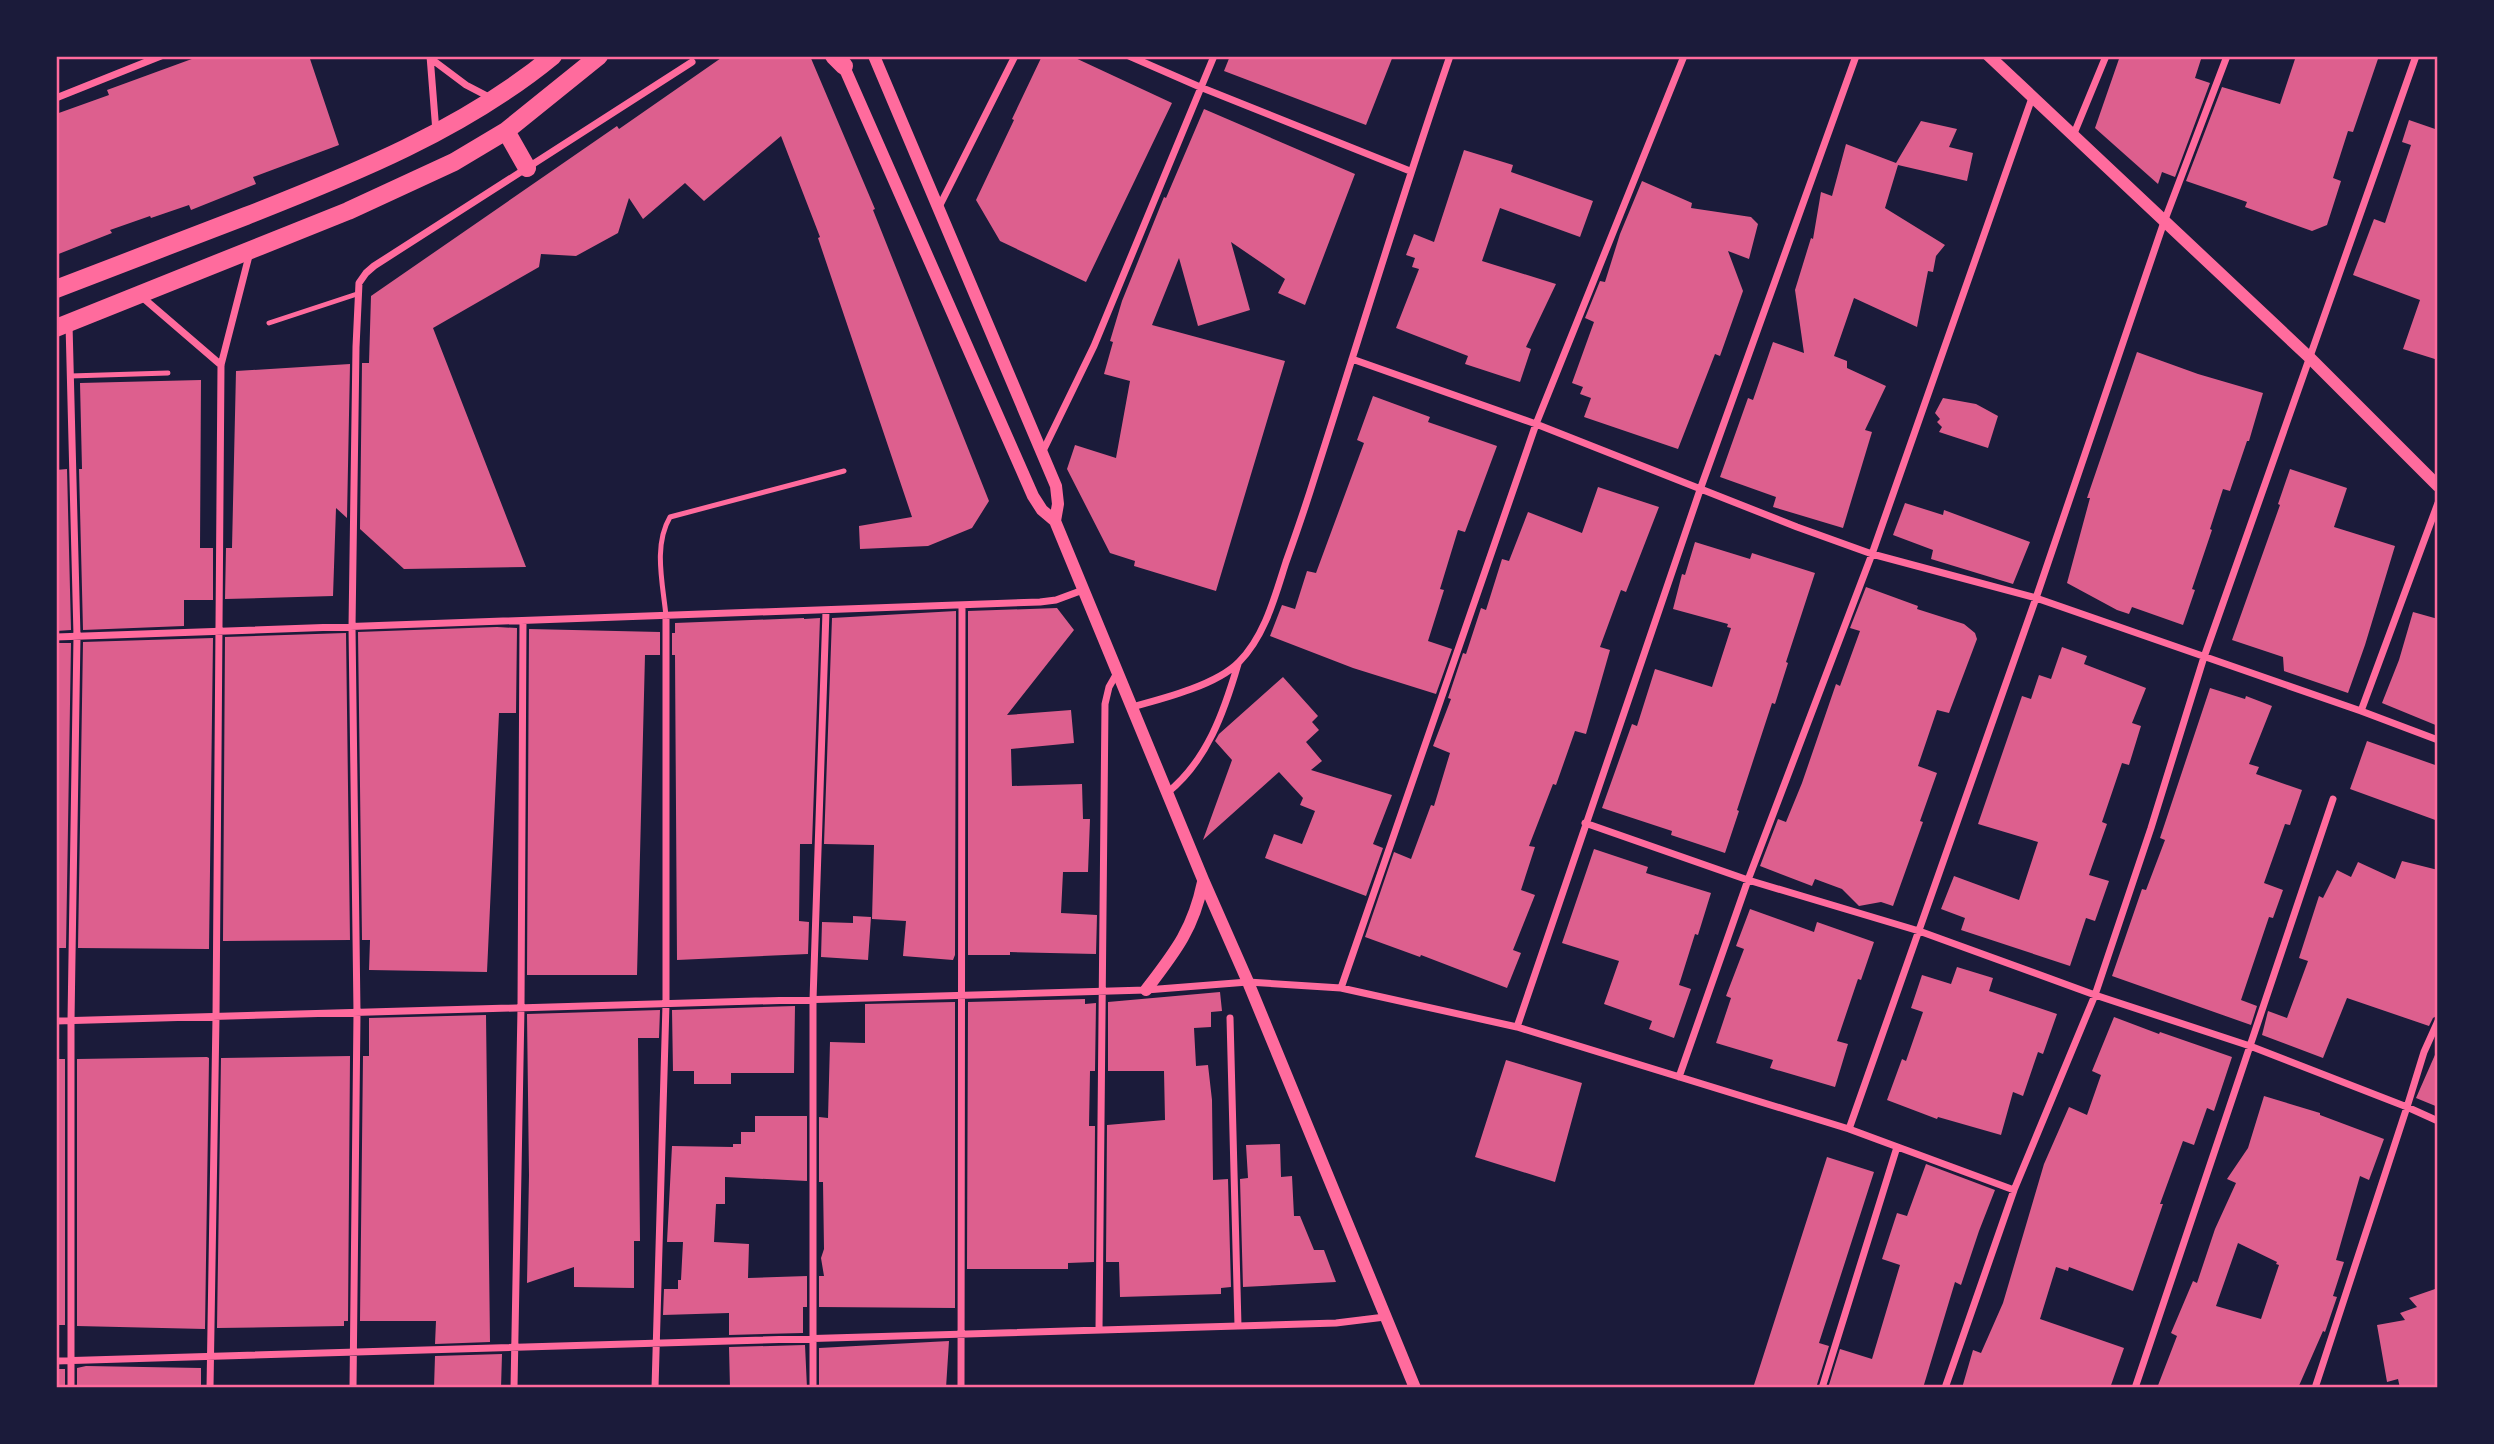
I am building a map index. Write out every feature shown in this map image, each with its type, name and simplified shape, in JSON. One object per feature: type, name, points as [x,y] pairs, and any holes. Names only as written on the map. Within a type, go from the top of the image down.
[{"type":"main road","points":[[56,289],[334,182],[436,132],[494,99],[553,56]]},
{"type":"main road","points":[[62,325],[348,211],[443,166],[506,131],[599,56]]},
{"type":"main road","points":[[506,131],[527,169]]},
{"type":"street","points":[[138,56],[141,65]]},
{"type":"street","points":[[56,98],[161,56]]},
{"type":"street","points":[[874,56],[1042,453],[1057,495],[1055,521],[1083,590],[1415,1388]]},
{"type":"street","points":[[938,210],[1015,56]]},
{"type":"street","points":[[1129,56],[1410,171]]},
{"type":"street","points":[[1042,453],[1094,346],[1214,56]]},
{"type":"street","points":[[1167,793],[1184,779],[1204,751],[1218,724],[1238,663],[1259,635],[1272,604],[1410,171],[1450,56]]},
{"type":"street","points":[[1341,988],[1536,424],[1684,56]]},
{"type":"street","points":[[1517,1027],[1701,487],[1856,56]]},
{"type":"street","points":[[1989,56],[2310,358],[2438,486]]},
{"type":"street","points":[[2073,136],[2106,56]]},
{"type":"street","points":[[1849,1129],[2036,598],[2164,222],[2227,56]]},
{"type":"street","points":[[1945,1388],[2014,1190],[2095,995],[2160,801],[2204,657],[2416,56]]},
{"type":"street","points":[[430,57],[466,85],[494,99]]},
{"type":"street","points":[[430,57],[436,132]]},
{"type":"street","points":[[839,59],[1033,496],[1042,510],[1055,521]]},
{"type":"street","points":[[353,1388],[357,1013],[352,627],[359,283],[366,273],[692,62]]},
{"type":"street","points":[[1679,1077],[1748,880],[1872,554],[2032,98]]},
{"type":"street","points":[[210,1388],[221,365],[250,251]]},
{"type":"street","points":[[138,294],[221,365]]},
{"type":"street","points":[[62,325],[70,376],[77,636],[71,1021],[71,1388]]},
{"type":"street","points":[[1352,359],[1536,424],[1872,554],[2036,598],[2438,740]]},
{"type":"street","points":[[2361,711],[2438,503]]},
{"type":"street","points":[[56,637],[1041,602],[1056,600],[1083,590]]},
{"type":"street","points":[[961,1388],[962,605]]},
{"type":"street","points":[[813,1388],[813,1000],[826,611]]},
{"type":"street","points":[[655,1388],[666,1004],[666,616]]},
{"type":"street","points":[[514,1388],[521,1008],[523,621]]},
{"type":"street","points":[[1132,707],[1190,689],[1238,663]]},
{"type":"street","points":[[1099,1330],[1105,704],[1109,687],[1118,673]]},
{"type":"street","points":[[2136,1388],[2333,799]]},
{"type":"street","points":[[1585,823],[1748,880],[1919,931],[2095,995],[2250,1046],[2438,1121]]},
{"type":"street","points":[[1146,990],[1186,936],[1199,904],[1203,882]]},
{"type":"street","points":[[56,1021],[1146,990],[1248,982],[1341,988],[1517,1027],[1849,1129],[2014,1190]]},
{"type":"street","points":[[1230,1018],[1238,1326]]},
{"type":"street","points":[[2315,1388],[2424,1052],[2438,1021]]},
{"type":"street","points":[[1822,1388],[1897,1147]]},
{"type":"street","points":[[56,1362],[1336,1323],[1385,1317]]},
{"type":"lane","points":[[269,323],[357,294]]},
{"type":"lane","points":[[70,376],[168,373]]},
{"type":"lane","points":[[666,616],[660,549],[662,531],[670,517],[844,471]]},
{"type":"building","points":[[200,56],[309,56],[339,145],[253,177],[256,184],[191,210],[189,205],[151,218],[150,216],[110,230],[112,233],[56,255],[56,114],[109,95],[107,90]]},
{"type":"building","points":[[724,56],[810,56],[875,209],[873,210],[989,501],[972,528],[928,546],[860,549],[859,526],[912,517],[818,238],[820,237],[781,136],[704,201],[685,183],[643,219],[629,198],[618,233],[576,256],[541,254],[539,267],[433,328],[526,567],[404,569],[360,529],[362,363],[369,363],[371,296],[617,126],[619,129]]},
{"type":"building","points":[[1042,56],[1071,56],[1172,103],[1086,282],[1000,241],[976,200]]},
{"type":"building","points":[[1230,56],[1393,56],[1366,125],[1224,71]]},
{"type":"building","points":[[2120,56],[2202,56],[2195,78],[2210,83],[2175,177],[2162,172],[2158,184],[2095,128]]},
{"type":"building","points":[[2296,56],[2379,56],[2353,132],[2348,131],[2333,178],[2341,181],[2327,225],[2312,231],[2245,207],[2247,202],[2186,181],[2222,87],[2280,104]]},
{"type":"building","points":[[1204,109],[1355,174],[1305,305],[1278,293],[1285,279],[1231,242],[1250,310],[1198,326],[1179,258],[1152,325],[1285,361],[1216,591],[1134,566],[1135,561],[1110,553],[1067,469],[1075,445],[1116,458],[1130,381],[1104,374],[1113,342],[1110,341],[1122,301],[1164,197],[1166,198]]},
{"type":"building","points":[[2409,120],[2438,130],[2438,360],[2403,349],[2420,300],[2353,275],[2374,219],[2385,223],[2411,145],[2402,142]]},
{"type":"building","points":[[1921,121],[1957,129],[1949,147],[1973,153],[1967,181],[1898,165],[1885,208],[1945,245],[1936,256],[1933,272],[1928,271],[1917,327],[1854,298],[1834,356],[1847,361],[1847,368],[1886,386],[1865,430],[1872,432],[1843,528],[1773,507],[1776,497],[1720,477],[1748,398],[1753,400],[1773,342],[1804,353],[1795,290],[1811,238],[1813,239],[1821,192],[1832,196],[1846,144],[1896,163]]},
{"type":"building","points":[[1464,150],[1513,165],[1511,172],[1593,201],[1580,237],[1500,208],[1482,261],[1556,284],[1526,347],[1531,349],[1520,382],[1465,364],[1468,356],[1396,328],[1419,269],[1412,267],[1415,258],[1406,255],[1414,234],[1434,242]]},
{"type":"building","points":[[1642,181],[1692,203],[1691,208],[1751,217],[1758,224],[1749,259],[1728,251],[1743,291],[1720,356],[1715,354],[1678,449],[1584,417],[1591,398],[1580,394],[1583,387],[1572,383],[1594,322],[1585,318],[1600,281],[1605,282],[1620,234]]},
{"type":"building","points":[[2137,352],[2263,393],[2230,491],[2223,489],[2183,625],[2132,607],[2129,614],[2117,610],[2067,583],[2090,498],[2087,498]]},
{"type":"building","points":[[350,364],[347,518],[336,508],[333,596],[225,599],[226,548],[232,548],[236,371]]},
{"type":"building","points":[[201,380],[200,548],[213,548],[213,600],[184,600],[184,626],[83,630],[80,383]]},
{"type":"building","points":[[1373,396],[1430,417],[1428,422],[1497,446],[1465,532],[1458,530],[1440,589],[1444,590],[1428,641],[1452,649],[1436,694],[1353,668],[1270,636],[1282,605],[1295,609],[1307,571],[1316,573],[1364,443],[1357,440]]},
{"type":"building","points":[[1943,398],[1976,404],[1998,416],[1988,448],[1939,432],[1942,427],[1937,422],[1940,419],[1935,413]]},
{"type":"building","points":[[67,469],[71,630],[56,631],[56,470]]},
{"type":"building","points":[[2290,469],[2347,488],[2334,527],[2395,546],[2348,693],[2284,671],[2283,657],[2232,640]]},
{"type":"building","points":[[1598,487],[1659,507],[1626,592],[1621,590],[1600,647],[1610,650],[1586,734],[1575,731],[1556,785],[1553,784],[1529,846],[1535,847],[1521,890],[1535,895],[1513,950],[1521,953],[1507,988],[1365,937],[1394,852],[1411,859],[1431,805],[1434,806],[1450,753],[1433,746],[1451,699],[1448,698],[1463,653],[1466,654],[1481,608],[1486,610],[1502,559],[1509,561],[1528,512],[1582,533]]},
{"type":"building","points":[[1905,503],[1943,515],[1944,510],[2030,542],[2013,584],[1931,559],[1933,550],[1893,535]]},
{"type":"building","points":[[1695,542],[1750,559],[1752,553],[1815,573],[1725,853],[1671,835],[1672,831],[1602,808],[1632,724],[1637,726],[1655,669],[1712,687],[1731,628],[1727,627],[1728,624],[1673,609],[1682,574],[1685,575]]},
{"type":"building","points":[[1866,587],[1918,606],[1917,609],[1964,624],[1975,633],[1977,639],[1949,713],[1937,710],[1918,766],[1937,773],[1893,906],[1881,902],[1859,906],[1842,889],[1815,879],[1812,886],[1760,866],[1778,819],[1786,822],[1836,684],[1840,686],[1860,631],[1850,628]]},
{"type":"building","points":[[1057,608],[1074,630],[1007,715],[1071,710],[1074,743],[1011,749],[1012,786],[1082,784],[1083,819],[1090,819],[1088,872],[1063,872],[1061,913],[1097,915],[1096,954],[1010,952],[1010,955],[968,955],[968,611]]},
{"type":"building","points":[[956,611],[955,955],[953,960],[903,956],[906,921],[872,919],[874,845],[824,844],[832,618]]},
{"type":"building","points":[[2413,612],[2438,619],[2438,726],[2382,703],[2399,660]]},
{"type":"building","points":[[820,618],[812,844],[800,844],[799,921],[809,922],[808,954],[677,960],[675,655],[672,655],[675,623]]},
{"type":"building","points":[[517,628],[516,713],[499,713],[487,972],[369,970],[370,940],[362,940],[358,632]]},
{"type":"building","points":[[529,629],[660,632],[660,655],[645,655],[637,975],[527,975]]},
{"type":"building","points":[[346,633],[350,940],[223,941],[225,637]]},
{"type":"building","points":[[213,638],[209,949],[78,948],[83,642]]},
{"type":"building","points":[[56,643],[71,643],[66,948],[56,948]]},
{"type":"building","points":[[2062,647],[2087,656],[2084,664],[2146,688],[2132,723],[2141,726],[2129,765],[2122,763],[2102,822],[2107,824],[2089,875],[2109,881],[2095,921],[2086,918],[2070,966],[1961,930],[1965,918],[1941,909],[1954,876],[2019,900],[2038,842],[1978,824],[2022,696],[2031,699],[2039,675],[2051,679]]},
{"type":"building","points":[[1283,677],[1318,716],[1312,722],[1319,730],[1306,742],[1322,761],[1311,770],[1392,795],[1373,844],[1383,848],[1366,896],[1265,858],[1274,834],[1302,844],[1315,811],[1300,805],[1303,798],[1279,772],[1203,840],[1232,760],[1215,741],[1219,734]]},
{"type":"building","points":[[2210,688],[2245,699],[2246,696],[2272,706],[2249,764],[2259,767],[2256,774],[2302,790],[2290,825],[2285,824],[2264,883],[2283,890],[2273,918],[2269,917],[2241,1000],[2257,1006],[2251,1025],[2112,976],[2142,889],[2146,890],[2165,840],[2160,838]]},
{"type":"building","points":[[2367,741],[2438,766],[2438,821],[2350,789]]},
{"type":"building","points":[[1594,849],[1648,867],[1646,873],[1711,893],[1679,985],[1691,989],[1674,1038],[1649,1029],[1652,1021],[1604,1004],[1619,961],[1562,943]]},
{"type":"building","points":[[2402,861],[2438,870],[2438,1015],[2429,1026],[2347,998],[2323,1058],[2262,1035],[2268,1011],[2287,1018],[2308,961],[2299,958],[2319,896],[2323,898],[2337,870],[2351,877],[2358,862],[2395,879]]},
{"type":"building","points":[[1750,909],[1814,932],[1817,922],[1874,942],[1837,1041],[1848,1044],[1835,1087],[1770,1068],[1773,1060],[1716,1043],[1731,998],[1726,996],[1744,949],[1736,946]]},
{"type":"building","points":[[853,916],[871,917],[868,960],[821,957],[822,922],[853,923]]},
{"type":"building","points":[[1957,967],[1993,978],[1989,991],[2057,1014],[2043,1054],[2038,1052],[2023,1096],[2013,1092],[2001,1135],[1938,1117],[1937,1119],[1887,1100],[1902,1059],[1906,1061],[1923,1012],[1911,1008],[1922,975],[1951,984]]},
{"type":"building","points":[[1220,992],[1222,1011],[1211,1012],[1211,1027],[1194,1028],[1196,1066],[1208,1065],[1212,1100],[1213,1180],[1228,1179],[1231,1287],[1221,1288],[1221,1294],[1120,1297],[1119,1262],[1106,1262],[1107,1125],[1165,1120],[1164,1071],[1108,1071],[1108,1002]]},
{"type":"building","points":[[1085,999],[1085,1004],[1096,1003],[1095,1071],[1090,1071],[1089,1126],[1095,1126],[1094,1262],[1068,1263],[1068,1269],[967,1269],[968,1002]]},
{"type":"building","points":[[955,1002],[955,1308],[819,1307],[819,1276],[824,1276],[821,1258],[824,1249],[823,1182],[819,1182],[819,1117],[828,1118],[830,1042],[865,1043],[865,1004]]},
{"type":"building","points":[[795,1006],[794,1073],[731,1073],[731,1084],[694,1084],[694,1071],[673,1071],[672,1010]]},
{"type":"building","points":[[660,1010],[659,1038],[638,1038],[640,1241],[634,1241],[634,1288],[574,1287],[574,1267],[527,1283],[527,1014]]},
{"type":"building","points":[[486,1015],[490,1342],[435,1344],[436,1321],[360,1321],[363,1056],[369,1056],[369,1018]]},
{"type":"building","points":[[2114,1017],[2232,1057],[2214,1111],[2207,1108],[2194,1145],[2183,1141],[2133,1291],[2069,1267],[2068,1271],[2056,1267],[2040,1319],[2124,1348],[2110,1388],[1962,1388],[1973,1350],[1981,1353],[2003,1303],[2044,1164],[2069,1107],[2087,1115],[2101,1075],[2092,1071]]},
{"type":"building","points":[[2438,1048],[2438,1107],[2416,1098]]},
{"type":"building","points":[[350,1056],[348,1321],[344,1321],[344,1326],[217,1328],[221,1058]]},
{"type":"building","points":[[207,1057],[205,1329],[77,1326],[77,1059]]},
{"type":"building","points":[[56,1059],[65,1059],[65,1325],[56,1325]]},
{"type":"building","points":[[1506,1060],[1582,1083],[1555,1182],[1475,1157]]},
{"type":"building","points":[[2264,1096],[2320,1113],[2384,1139],[2369,1180],[2360,1176],[2336,1260],[2344,1262],[2333,1296],[2337,1297],[2325,1332],[2323,1331],[2298,1388],[2157,1388],[2177,1336],[2171,1333],[2193,1281],[2197,1283],[2215,1229],[2236,1183],[2227,1179],[2248,1148]],"holes":[[[2238,1243],[2279,1265],[2261,1319],[2216,1306]]]},
{"type":"building","points":[[755,1116],[807,1116],[807,1181],[725,1177],[725,1204],[716,1204],[714,1242],[749,1244],[748,1278],[807,1276],[807,1307],[803,1307],[803,1333],[729,1335],[729,1313],[663,1315],[664,1289],[678,1289],[678,1280],[681,1280],[683,1242],[667,1242],[672,1146],[733,1147],[733,1144],[741,1144],[741,1132],[755,1132]]},
{"type":"building","points":[[1280,1144],[1281,1177],[1292,1176],[1294,1216],[1300,1216],[1314,1250],[1324,1250],[1336,1282],[1243,1287],[1240,1179],[1248,1178],[1246,1145]]},
{"type":"building","points":[[1827,1157],[1874,1172],[1819,1343],[1829,1346],[1816,1388],[1753,1388]]},
{"type":"building","points":[[1926,1164],[1995,1190],[1961,1285],[1955,1282],[1923,1388],[1828,1388],[1840,1349],[1872,1359],[1900,1265],[1882,1259],[1897,1213],[1907,1216]]},
{"type":"building","points":[[2438,1288],[2438,1388],[2400,1388],[2398,1379],[2387,1382],[2377,1325],[2405,1320],[2400,1313],[2417,1307],[2409,1298]]},
{"type":"building","points":[[949,1341],[946,1388],[819,1388],[819,1348]]},
{"type":"building","points":[[805,1345],[807,1388],[730,1388],[729,1347]]},
{"type":"building","points":[[502,1354],[501,1388],[434,1388],[435,1356]]},
{"type":"building","points":[[77,1368],[201,1368],[201,1388],[77,1388]]},
{"type":"building","points":[[56,1369],[65,1369],[65,1388],[56,1388]]}]
